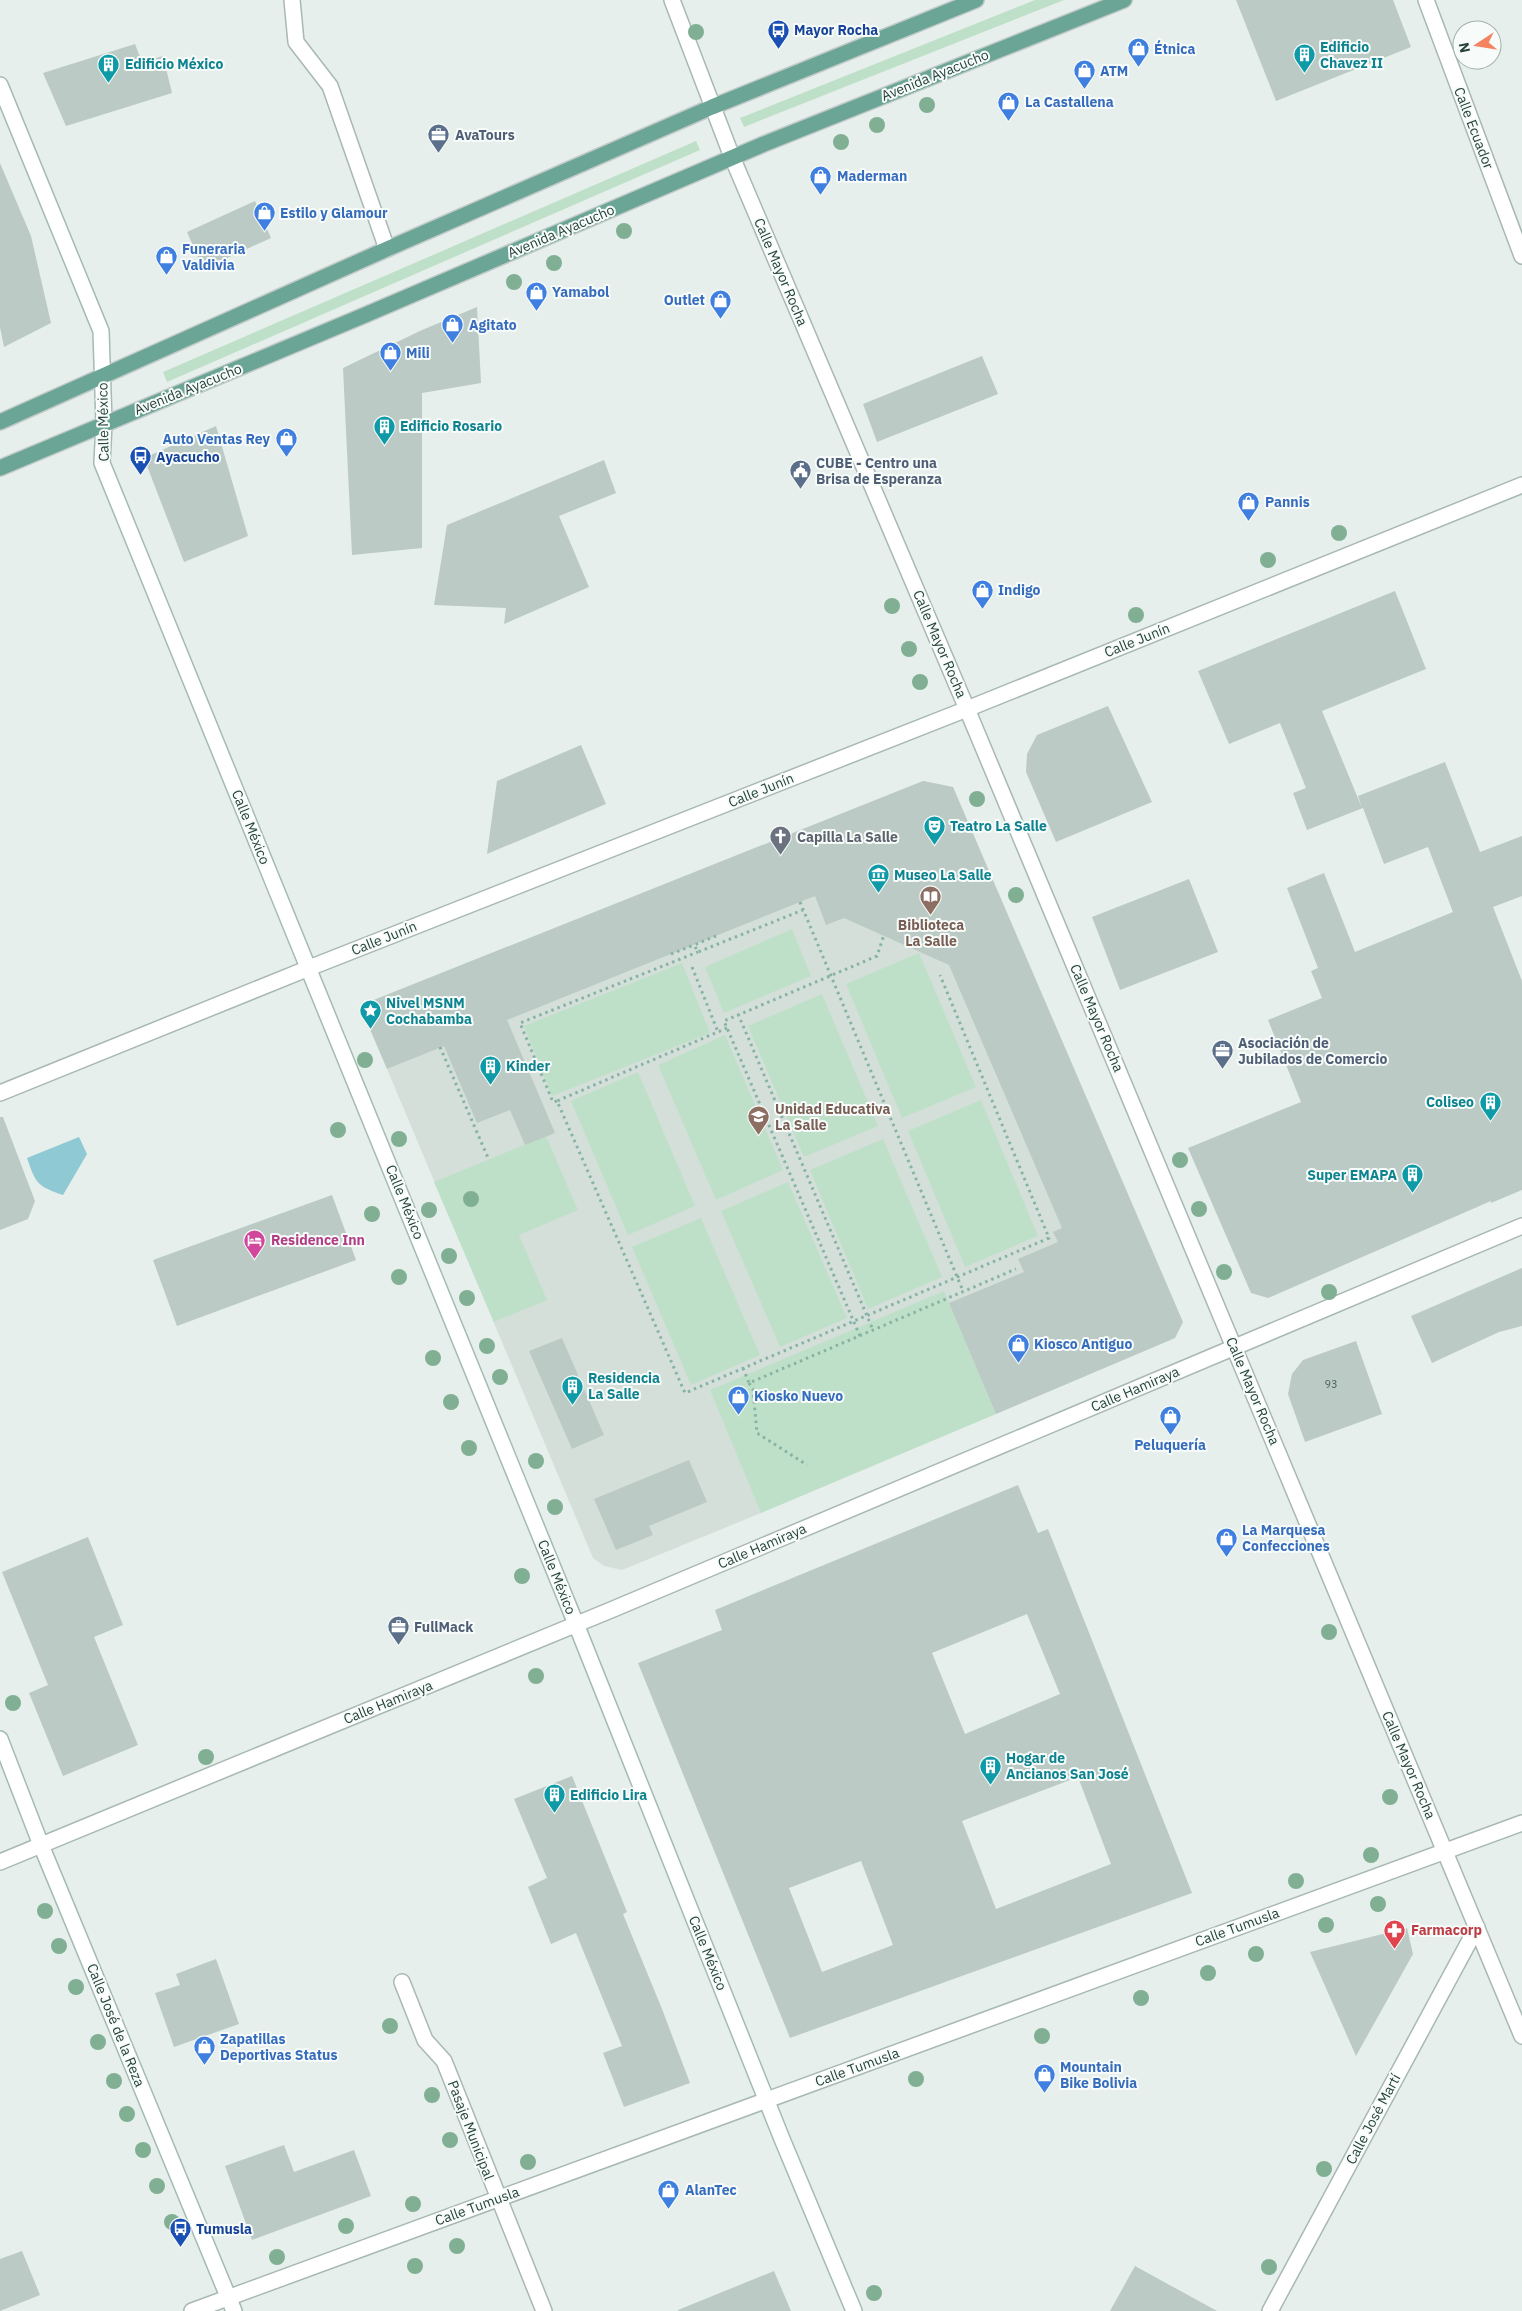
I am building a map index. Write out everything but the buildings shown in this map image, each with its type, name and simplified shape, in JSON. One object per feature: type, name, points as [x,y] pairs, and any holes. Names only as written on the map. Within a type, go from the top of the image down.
[{"type":"main road","points":[[0,422],[386,249],[712,107],[976,0]]},
{"type":"main road","name":"Avenida Ayacucho","points":[[0,468],[365,315],[732,157],[1124,0]]},
{"type":"street","points":[[292,0],[296,42],[330,86],[386,249]]},
{"type":"street","name":"Calle Mayor Rocha","points":[[672,0],[732,157],[967,709],[1522,2036]]},
{"type":"street","name":"Calle Ecuador","points":[[1426,0],[1522,256]]},
{"type":"street","name":"Calle México","points":[[0,85],[101,331],[104,423],[102,463],[576,1624],[766,2100],[854,2311]]},
{"type":"street","name":"Calle Junín","points":[[0,1093],[309,968],[967,709],[1522,485]]},
{"type":"street","name":"Calle Hamiraya","points":[[0,1862],[576,1624],[1522,1226]]},
{"type":"street","name":"Calle José de la Reza","points":[[0,1739],[41,1845],[231,2305]]},
{"type":"street","name":"Calle Tumusla","points":[[192,2311],[231,2305],[498,2199],[1522,1823]]},
{"type":"street","name":"Calle José Martí","points":[[1270,2311],[1477,1927]]},
{"type":"street","name":"Pasaje Municipal","points":[[402,1982],[425,2040],[444,2061],[544,2311]]},
{"type":"path","points":[[800,902],[963,1291]]},
{"type":"path","points":[[727,1028],[552,1102],[520,1023],[803,910]]},
{"type":"path","points":[[860,1336],[724,1020],[877,956],[884,935]]},
{"type":"path","points":[[671,954],[716,936]]},
{"type":"path","points":[[694,945],[698,952]]},
{"type":"path","points":[[692,967],[718,1032]]},
{"type":"path","points":[[557,1101],[684,1393],[1049,1238],[940,975]]},
{"type":"path","points":[[738,1014],[873,1330]]},
{"type":"path","points":[[440,1047],[489,1160]]},
{"type":"path","points":[[750,1382],[1016,1269]]},
{"type":"path","points":[[743,1368],[753,1389],[757,1432],[807,1465]]},
{"type":"shaded area","name":"Unidad Educativa La Salle","points":[[923,781],[953,787],[1175,1338],[622,1570],[604,1566],[593,1558],[387,1069]]},
{"type":"green space","points":[[1035,0],[1064,0],[744,127],[740,118]]},
{"type":"green space","points":[[696,141],[700,150],[167,382],[163,372]]},
{"type":"green space","points":[[792,929],[811,976],[724,1013],[705,967]]},
{"type":"green space","points":[[919,953],[976,1087],[902,1118],[846,984]]},
{"type":"green space","points":[[682,963],[710,1033],[552,1096],[524,1026]]},
{"type":"green space","points":[[822,994],[878,1126],[804,1157],[748,1026]]},
{"type":"green space","points":[[725,1035],[783,1170],[716,1200],[658,1065]]},
{"type":"green space","points":[[638,1072],[695,1206],[628,1235],[571,1101]]},
{"type":"green space","points":[[981,1100],[1038,1236],[965,1267],[908,1131]]},
{"type":"green space","points":[[546,1136],[578,1210],[519,1235],[547,1300],[494,1322],[434,1182]]},
{"type":"green space","points":[[883,1139],[942,1277],[868,1309],[810,1170]]},
{"type":"green space","points":[[788,1182],[847,1318],[780,1347],[721,1211]]},
{"type":"green space","points":[[701,1218],[760,1355],[691,1385],[632,1247]]},
{"type":"green space","points":[[944,1291],[996,1414],[761,1513],[710,1390]]},
{"type":"water","points":[[79,1137],[87,1154],[63,1195],[39,1183],[35,1179],[27,1158]]},
{"type":"place","name":"Mayor Rocha","points":[[778,49]]},
{"type":"place","name":"Étnica","points":[[1138,68]]},
{"type":"place","name":"Edificio Chavez II","points":[[1304,74]]},
{"type":"place","name":"Edificio México","points":[[109,83]]},
{"type":"place","name":"ATM","points":[[1084,90]]},
{"type":"place","name":"La Castallena","points":[[1009,121]]},
{"type":"place","name":"AvaTours","points":[[439,154]]},
{"type":"place","name":"Maderman","points":[[821,195]]},
{"type":"place","name":"Estilo y Glamour","points":[[264,232]]},
{"type":"place","name":"Funeraria Valdivia","points":[[166,276]]},
{"type":"place","name":"Yamabol","points":[[536,311]]},
{"type":"place","name":"Outlet","points":[[721,319]]},
{"type":"place","name":"Agitato","points":[[453,344]]},
{"type":"place","name":"Mili","points":[[390,372]]},
{"type":"place","name":"Edificio Rosario","points":[[384,445]]},
{"type":"place","name":"Auto Ventas Rey","points":[[286,458]]},
{"type":"place","name":"Ayacucho","points":[[140,476]]},
{"type":"place","name":"CUBE - Centro una Brisa de Esperanza","points":[[800,490]]},
{"type":"place","name":"Pannis","points":[[1249,521]]},
{"type":"place","name":"Indigo","points":[[982,609]]},
{"type":"place","name":"Teatro La Salle","points":[[934,845]]},
{"type":"place","name":"Capilla La Salle","points":[[781,856]]},
{"type":"place","name":"Museo La Salle","points":[[878,894]]},
{"type":"place","name":"Biblioteca La Salle","points":[[931,916]]},
{"type":"place","name":"Nivel MSNM Cochabamba","points":[[370,1030]]},
{"type":"place","name":"Asociación de Jubilados de Comercio","points":[[1222,1070]]},
{"type":"place","name":"Kinder","points":[[490,1085]]},
{"type":"place","name":"Coliseo","points":[[1490,1121]]},
{"type":"place","name":"Unidad Educativa La Salle","points":[[759,1136]]},
{"type":"place","name":"Super EMAPA","points":[[1413,1194]]},
{"type":"place","name":"Residence Inn","points":[[255,1259]]},
{"type":"place","name":"Kiosco Antiguo","points":[[1018,1363]]},
{"type":"place","name":"Residencia La Salle","points":[[572,1405]]},
{"type":"place","name":"Kiosko Nuevo","points":[[738,1415]]},
{"type":"place","name":"Peluquería","points":[[1170,1436]]},
{"type":"place","name":"La Marquesa Confecciones","points":[[1226,1557]]},
{"type":"place","name":"FullMack","points":[[398,1646]]},
{"type":"place","name":"Hogar de Ancianos San José","points":[[990,1785]]},
{"type":"place","name":"Edificio Lira","points":[[554,1814]]},
{"type":"place","name":"Farmacorp","points":[[1395,1949]]},
{"type":"place","name":"Zapatillas Deportivas Status","points":[[204,2066]]},
{"type":"place","name":"Mountain Bike Bolivia","points":[[1044,2094]]},
{"type":"place","name":"AlanTec","points":[[669,2209]]},
{"type":"place","name":"Tumusla","points":[[180,2248]]}]
